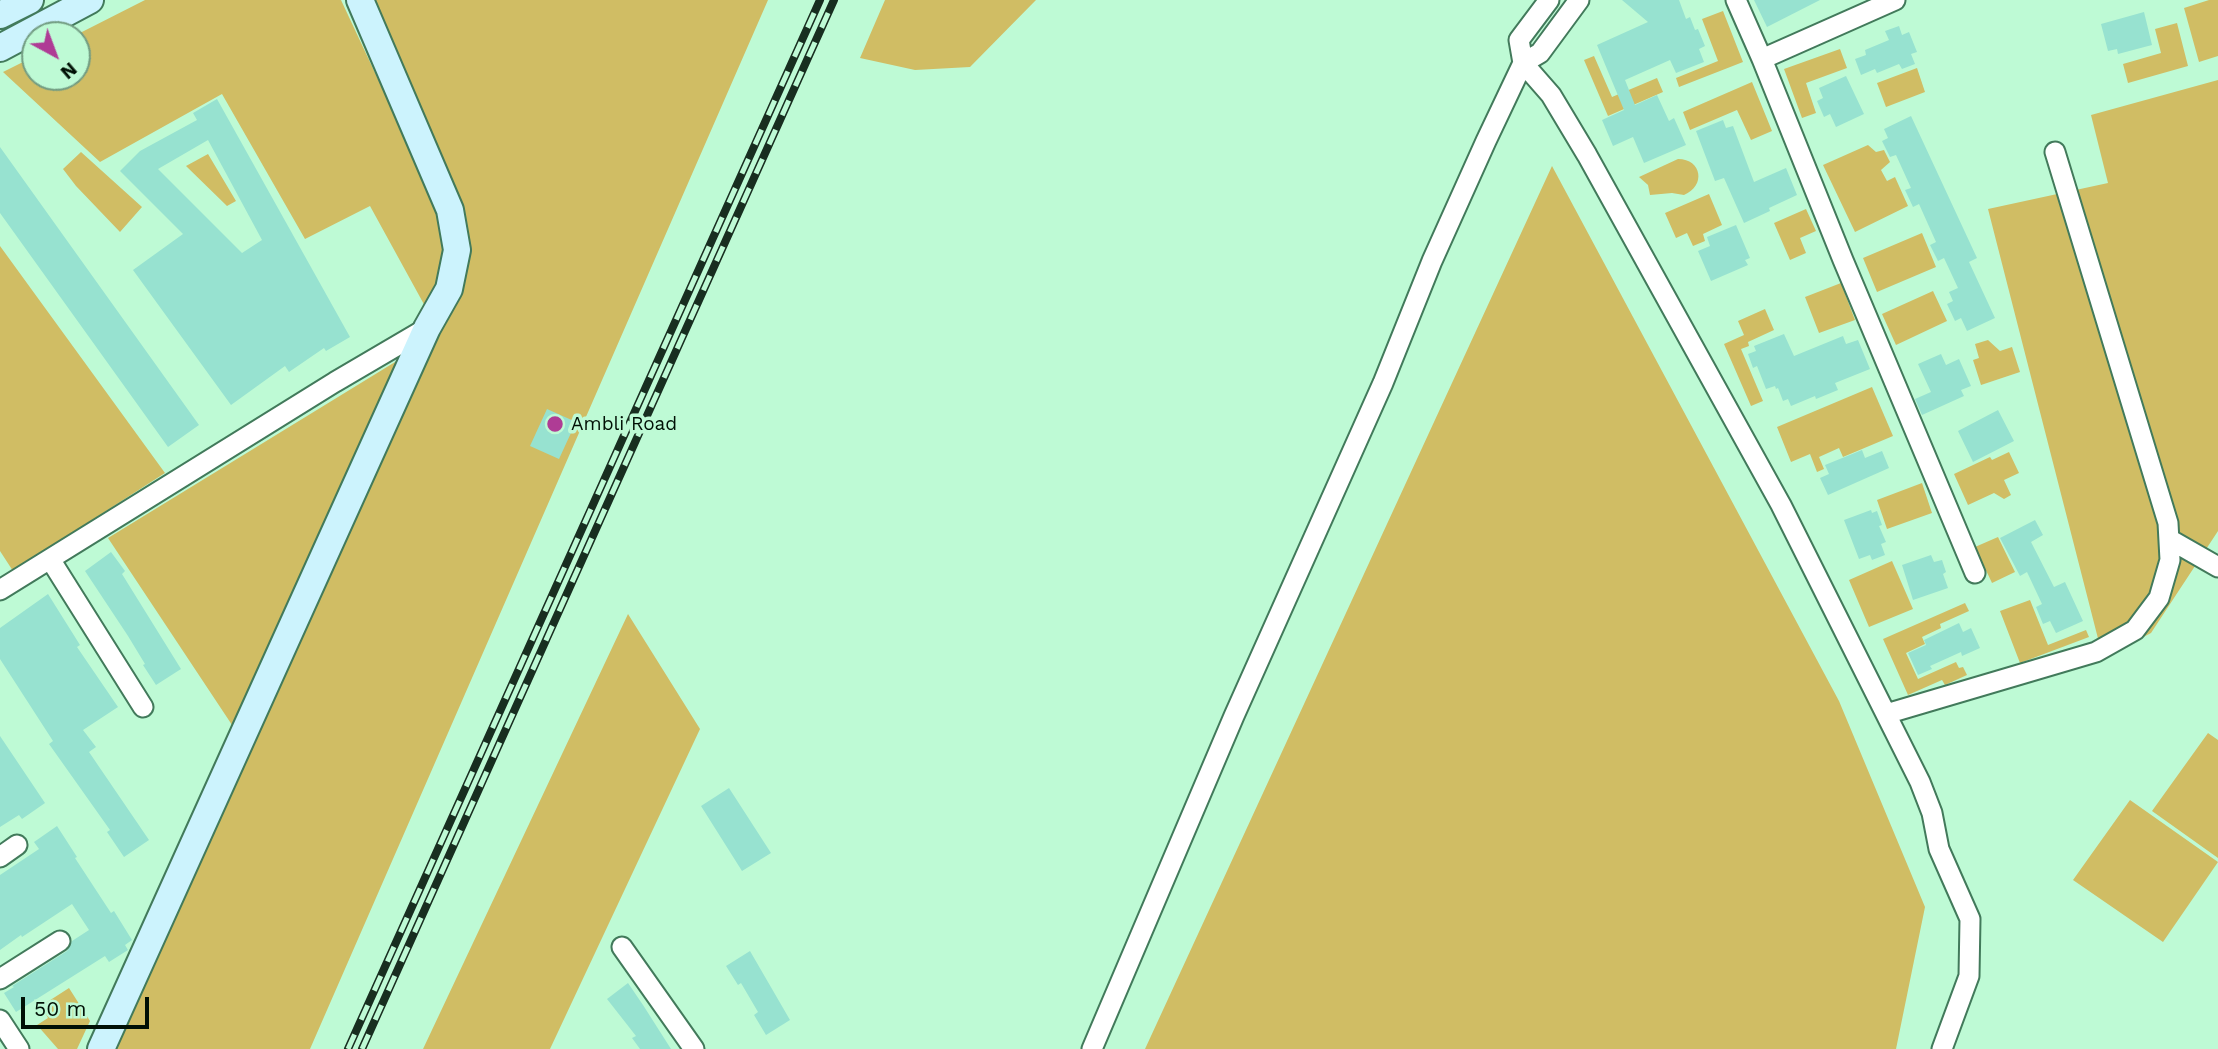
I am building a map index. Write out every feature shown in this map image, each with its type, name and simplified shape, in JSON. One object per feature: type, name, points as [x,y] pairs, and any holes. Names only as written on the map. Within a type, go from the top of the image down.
[{"type":"street","points":[[0,15],[30,0]]},
{"type":"street","points":[[0,48],[90,0]]},
{"type":"street","points":[[101,1049],[427,328],[449,289],[457,250],[450,210],[360,0]]},
{"type":"street","points":[[1092,1049],[1234,716],[1383,383],[1437,249],[1522,63],[1519,40],[1549,0]]},
{"type":"street","points":[[1522,63],[1540,53],[1579,0]]},
{"type":"street","points":[[1736,0],[1975,573]]},
{"type":"street","points":[[1762,59],[1895,0]]},
{"type":"street","points":[[1522,63],[1551,95],[1587,155],[1781,505],[1933,813],[1939,849],[1970,919],[1969,976],[1942,1049]]},
{"type":"street","points":[[1886,714],[2096,652],[2135,630],[2159,598],[2170,560],[2168,523],[2054,152]]},
{"type":"street","points":[[0,590],[427,328]]},
{"type":"street","points":[[2169,539],[2218,566]]},
{"type":"street","points":[[50,559],[143,707]]},
{"type":"street","points":[[0,857],[18,845]]},
{"type":"street","points":[[0,979],[60,941]]},
{"type":"street","points":[[622,947],[694,1049]]},
{"type":"street","points":[[0,1020],[19,1049]]},
{"type":"shaded area","points":[[145,0],[341,0],[441,214],[447,250],[439,286],[426,308],[370,206],[305,239],[222,94],[100,162],[23,91],[91,91],[91,27]]},
{"type":"shaded area","points":[[370,0],[768,0],[310,1049],[105,1049],[459,251]]},
{"type":"shaded area","points":[[885,0],[1036,0],[970,67],[915,70],[860,58]]},
{"type":"shaded area","points":[[2218,0],[2218,56],[2199,62],[2184,8]]},
{"type":"shaded area","points":[[1723,11],[1743,62],[1679,87],[1676,78],[1718,61],[1702,19]]},
{"type":"shaded area","points":[[2177,23],[2188,66],[2128,83],[2123,64],[2161,53],[2155,29]]},
{"type":"shaded area","points":[[1840,49],[1847,68],[1806,83],[1816,113],[1802,118],[1784,69]]},
{"type":"shaded area","points":[[1594,56],[1612,97],[1657,78],[1663,92],[1608,116],[1584,60]]},
{"type":"shaded area","points":[[21,63],[21,89],[3,72]]},
{"type":"shaded area","points":[[1917,68],[1925,92],[1886,107],[1877,83]]},
{"type":"shaded area","points":[[2218,80],[2218,531],[2151,633],[2103,658],[1988,209],[2108,183],[2091,115]]},
{"type":"shaded area","points":[[1752,82],[1772,131],[1751,140],[1737,110],[1690,130],[1683,112]]},
{"type":"shaded area","points":[[1868,145],[1876,152],[1884,150],[1890,162],[1881,170],[1887,181],[1895,177],[1908,206],[1855,232],[1823,165]]},
{"type":"shaded area","points":[[81,152],[142,207],[120,232],[63,169]]},
{"type":"shaded area","points":[[208,154],[236,201],[227,206],[186,166]]},
{"type":"shaded area","points":[[1678,159],[1692,163],[1696,168],[1696,186],[1684,195],[1650,195],[1648,185],[1639,177]]},
{"type":"shaded area","points":[[1552,166],[1839,701],[1925,907],[1896,1049],[1145,1049]]},
{"type":"shaded area","points":[[1709,194],[1722,225],[1703,234],[1705,241],[1693,246],[1687,233],[1676,238],[1665,213]]},
{"type":"shaded area","points":[[1806,209],[1816,231],[1800,238],[1806,253],[1790,260],[1774,223]]},
{"type":"shaded area","points":[[1922,233],[1936,267],[1877,292],[1863,258]]},
{"type":"shaded area","points":[[0,246],[165,473],[13,571],[0,551]]},
{"type":"shaded area","points":[[1841,283],[1855,320],[1819,333],[1805,297]]},
{"type":"shaded area","points":[[1933,291],[1947,321],[1896,345],[1882,314]]},
{"type":"shaded area","points":[[1765,309],[1774,330],[1748,342],[1749,346],[1741,349],[1763,401],[1751,406],[1724,344],[1744,335],[1738,321]]},
{"type":"shaded area","points":[[1988,340],[2000,351],[2012,347],[2020,372],[1981,385],[1973,360],[1979,358],[1975,344]]},
{"type":"shaded area","points":[[400,359],[236,731],[108,538]]},
{"type":"shaded area","points":[[1872,387],[1893,436],[1843,457],[1839,448],[1819,457],[1824,469],[1817,472],[1810,454],[1791,462],[1777,427]]},
{"type":"shaded area","points":[[2009,452],[2019,473],[2004,480],[2011,495],[2004,499],[1994,493],[1968,505],[1954,474],[1990,457],[1992,460]]},
{"type":"shaded area","points":[[1922,483],[1932,513],[1887,529],[1877,500]]},
{"type":"shaded area","points":[[1998,537],[2015,572],[1992,583],[1975,547]]},
{"type":"shaded area","points":[[1892,561],[1913,609],[1869,627],[1849,580]]},
{"type":"shaded area","points":[[2030,600],[2048,645],[2086,630],[2089,637],[2020,663],[2000,611]]},
{"type":"shaded area","points":[[1965,603],[1969,611],[1940,624],[1941,628],[1922,637],[1925,644],[1906,653],[1918,679],[1956,662],[1959,668],[1963,667],[1967,675],[1945,685],[1942,680],[1908,695],[1883,639]]},
{"type":"shaded area","points":[[628,614],[700,729],[550,1049],[423,1049]]},
{"type":"shaded area","points":[[2208,733],[2218,740],[2218,858],[2152,811]]},
{"type":"shaded area","points":[[2130,800],[2218,862],[2163,942],[2073,880]]},
{"type":"shaded area","points":[[69,988],[90,1021],[77,1049],[58,1049],[37,1025],[48,1018],[41,1006]]},
{"type":"building","points":[[1622,0],[1679,0],[1686,19],[1690,17],[1705,46],[1699,49],[1704,62],[1676,73],[1670,60],[1625,80],[1635,105],[1657,95],[1669,121],[1674,118],[1686,145],[1644,163],[1633,137],[1613,146],[1602,120],[1624,110],[1597,45],[1648,22]]},
{"type":"building","points":[[1754,0],[1820,0],[1767,27]]},
{"type":"building","points":[[2144,12],[2152,45],[2118,54],[2117,49],[2108,51],[2101,24]]},
{"type":"building","points":[[1899,26],[1902,35],[1909,32],[1917,52],[1911,54],[1915,64],[1902,69],[1899,64],[1877,73],[1875,69],[1861,75],[1855,59],[1866,55],[1865,50],[1889,40],[1885,31]]},
{"type":"building","points":[[1846,76],[1864,114],[1836,127],[1830,114],[1824,117],[1817,101],[1823,98],[1819,88]]},
{"type":"building","points":[[217,99],[350,337],[326,351],[324,348],[289,372],[285,366],[231,405],[133,270],[183,234],[120,171],[140,151],[197,120],[193,113]],"holes":[[[208,140],[262,240],[242,253],[158,169]]]},
{"type":"building","points":[[1911,116],[1977,258],[1969,262],[1995,318],[1967,331],[1961,318],[1955,321],[1947,304],[1953,301],[1949,292],[1958,288],[1944,258],[1938,261],[1930,245],[1936,242],[1919,204],[1913,207],[1905,190],[1911,188],[1896,155],[1890,157],[1882,141],[1888,138],[1884,129]]},
{"type":"building","points":[[1723,120],[1726,128],[1733,126],[1754,182],[1786,168],[1797,195],[1744,223],[1724,178],[1715,181],[1696,131]]},
{"type":"building","points":[[0,147],[199,425],[168,447],[0,213]]},
{"type":"building","points":[[1736,225],[1750,258],[1745,260],[1748,265],[1711,281],[1698,251],[1710,246],[1707,237]]},
{"type":"building","points":[[1784,334],[1794,356],[1843,336],[1846,344],[1858,340],[1870,369],[1835,383],[1838,390],[1791,406],[1788,399],[1783,401],[1778,388],[1775,386],[1766,389],[1757,366],[1753,368],[1748,354],[1756,351],[1754,346]]},
{"type":"building","points":[[1941,354],[1946,365],[1959,359],[1971,386],[1961,390],[1964,396],[1922,415],[1915,399],[1931,392],[1918,364]]},
{"type":"building","points":[[547,409],[576,422],[559,459],[530,446]]},
{"type":"building","points":[[1998,410],[2014,441],[1973,462],[1958,431]]},
{"type":"building","points":[[1862,450],[1865,458],[1882,451],[1889,468],[1828,495],[1820,478],[1829,474],[1825,465]]},
{"type":"building","points":[[1871,510],[1872,513],[1877,511],[1882,525],[1879,526],[1886,542],[1881,544],[1885,555],[1872,560],[1870,555],[1859,559],[1844,520]]},
{"type":"building","points":[[2035,520],[2043,535],[2031,542],[2054,587],[2065,582],[2083,621],[2056,633],[2050,621],[2043,624],[2036,607],[2042,604],[2027,572],[2020,576],[2000,538]]},
{"type":"building","points":[[111,552],[125,571],[122,574],[181,669],[156,685],[128,636],[85,571]]},
{"type":"building","points":[[1931,555],[1934,562],[1942,560],[1948,588],[1913,600],[1902,565]]},
{"type":"building","points":[[48,594],[80,645],[77,647],[118,707],[83,730],[96,747],[89,752],[149,840],[124,857],[107,832],[110,830],[49,744],[53,741],[0,659],[0,628]]},
{"type":"building","points":[[1959,623],[1963,632],[1971,628],[1980,648],[1962,656],[1961,652],[1930,666],[1932,669],[1918,675],[1908,653],[1926,645],[1924,640]]},
{"type":"building","points":[[0,736],[45,803],[22,819],[19,815],[0,827]]},
{"type":"building","points":[[729,788],[771,853],[742,871],[701,806]]},
{"type":"building","points":[[57,826],[111,913],[114,911],[132,940],[125,945],[128,950],[109,962],[105,956],[16,1012],[4,993],[67,951],[72,941],[89,930],[72,904],[0,950],[0,875],[39,849],[34,842]]},
{"type":"building","points":[[750,951],[790,1020],[766,1035],[754,1015],[758,1012],[741,983],[738,985],[726,966]]},
{"type":"building","points":[[628,983],[671,1049],[640,1049],[632,1038],[636,1036],[607,999]]},
{"type":"railway","points":[[348,1049],[820,0]]},
{"type":"railway","points":[[362,1049],[834,0]]},
{"type":"place","name":"Ambli Road","points":[[555,424]]}]
